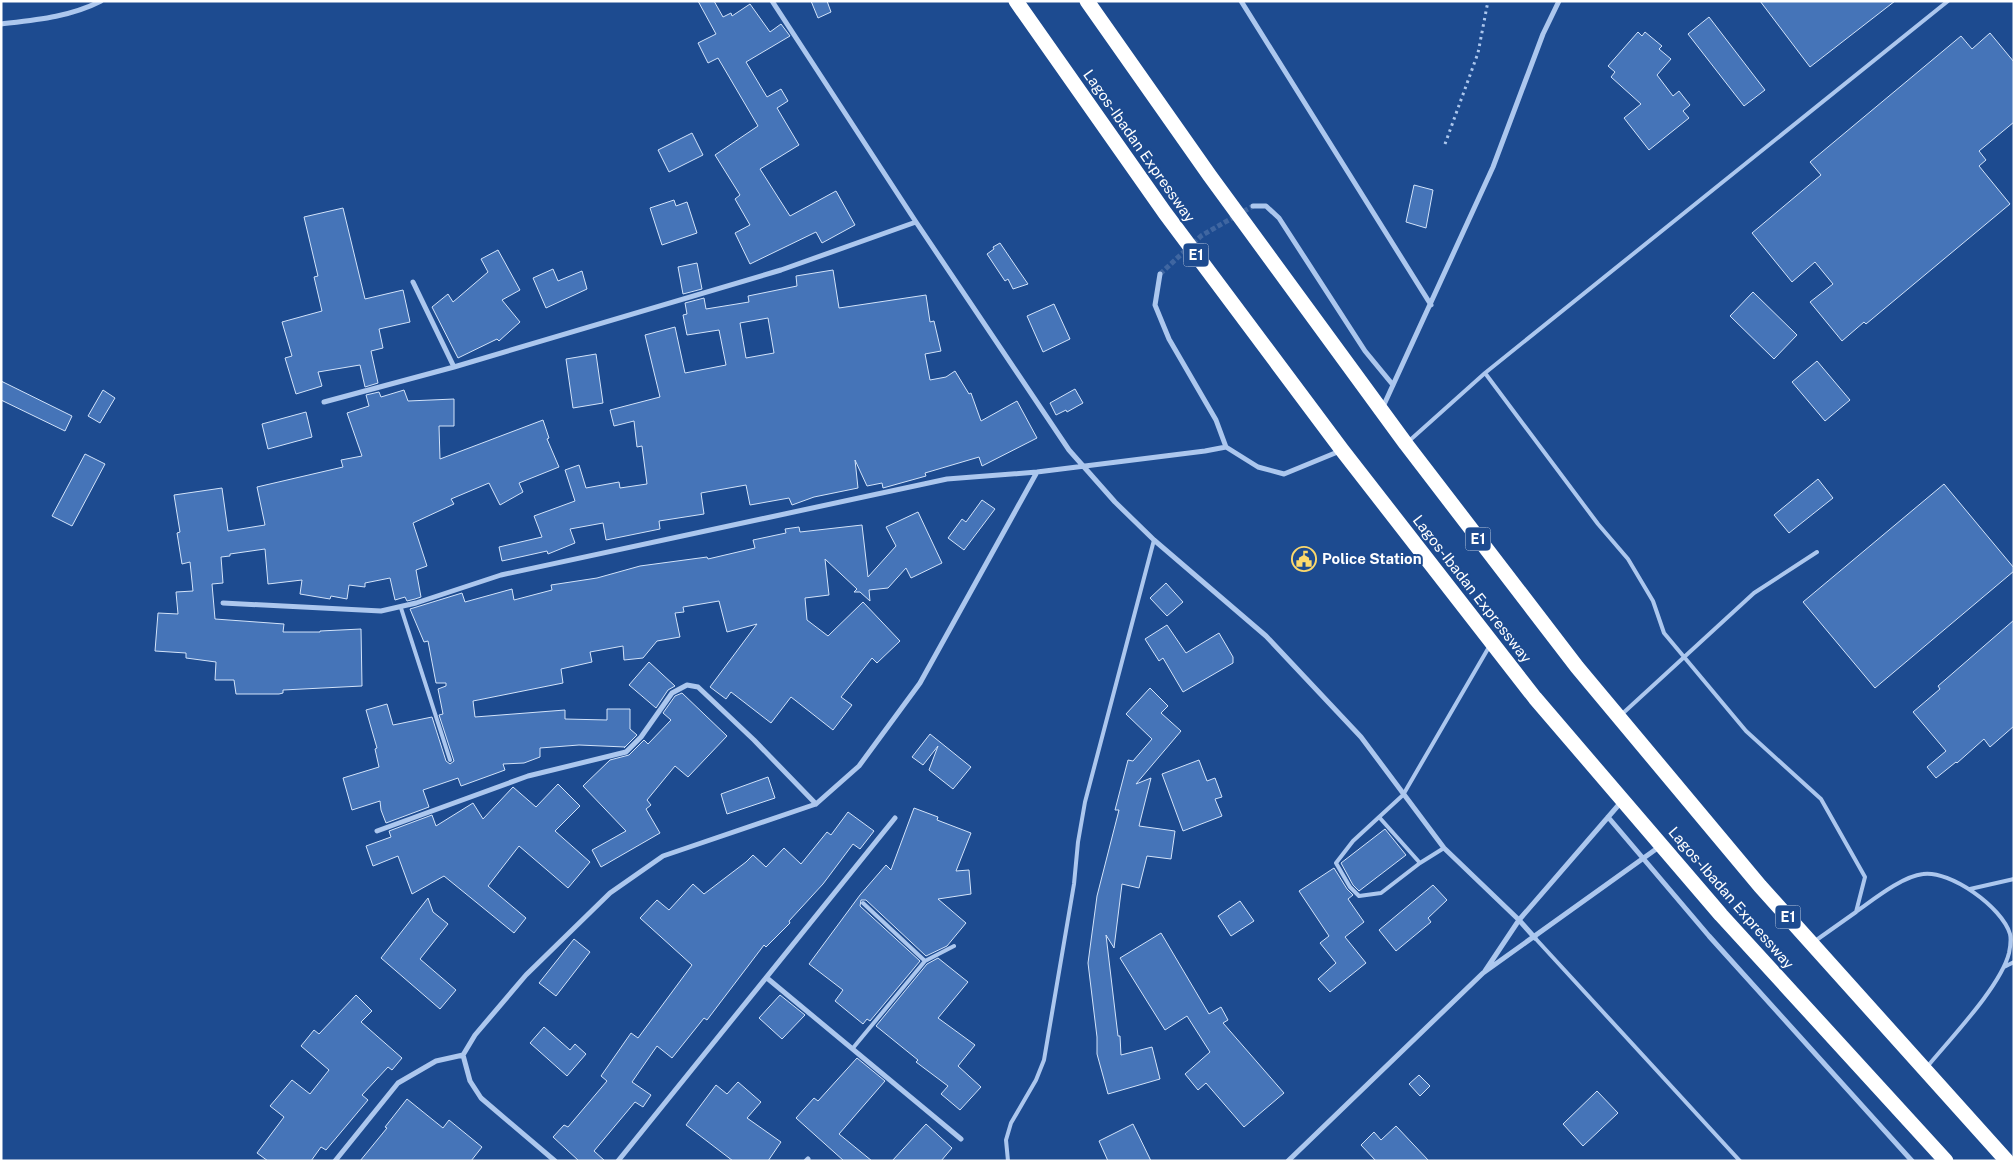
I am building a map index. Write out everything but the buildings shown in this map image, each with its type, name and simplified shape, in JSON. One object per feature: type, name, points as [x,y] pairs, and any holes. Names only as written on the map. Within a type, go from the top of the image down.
[{"type":"highway","name":"Lagos-Ibadan Expressway","points":[[1016,1],[1165,213],[1342,450],[1535,698],[1721,915],[1946,1161]]},
{"type":"highway","name":"Lagos-Ibadan Expressway","points":[[1087,1],[1210,176],[1406,444],[1577,667],[1760,886],[1924,1071],[2007,1161]]},
{"type":"street","points":[[1,24],[46,18],[86,9],[101,1]]},
{"type":"street","points":[[772,1],[916,222],[1069,450],[1115,502],[1154,540],[1266,636],[1361,737],[1444,848],[1519,920],[1534,938]]},
{"type":"street","points":[[1241,1],[1431,305]]},
{"type":"street","points":[[1381,410],[1493,167],[1543,34],[1559,1]]},
{"type":"street","points":[[1253,206],[1266,206],[1279,218],[1365,351],[1393,385]]},
{"type":"street","points":[[324,402],[454,367],[781,270],[916,222]]},
{"type":"street","points":[[1160,274],[1155,305],[1169,340],[1216,420],[1226,446],[1258,467],[1284,474],[1342,450]]},
{"type":"street","points":[[412,282],[454,367]]},
{"type":"street","points":[[223,603],[381,611],[401,608],[501,575],[937,481],[1037,472],[1205,451],[1226,446]]},
{"type":"street","points":[[555,1161],[481,1098],[470,1081],[463,1055],[475,1035],[526,975],[610,892],[663,856],[816,804],[859,766],[920,683],[1037,472]]},
{"type":"street","points":[[377,831],[528,776],[626,752],[641,737],[672,693],[687,685],[698,687],[754,740],[816,804]]},
{"type":"street","points":[[1483,974],[1519,920],[1622,800]]},
{"type":"street","points":[[1608,817],[1709,936],[1912,1161]]},
{"type":"street","points":[[618,1161],[895,818]]},
{"type":"street","points":[[1290,1160],[1483,974],[1661,845]]},
{"type":"street","points":[[766,978],[961,1139]]},
{"type":"street","points":[[334,1161],[398,1083],[436,1061],[463,1055]]},
{"type":"lane","points":[[1406,444],[1485,373],[1948,1]]},
{"type":"lane","points":[[1485,373],[1598,524],[1628,559],[1653,600],[1664,633],[1746,731],[1821,799],[1865,877],[1856,912]]},
{"type":"lane","points":[[1008,1161],[1006,1140],[1011,1123],[1036,1080],[1044,1060],[1086,802],[1154,540]]},
{"type":"lane","points":[[1619,717],[1754,593],[1816,552]]},
{"type":"lane","points":[[401,608],[450,760]]},
{"type":"lane","points":[[1444,848],[1420,863],[1381,893],[1360,896],[1350,887],[1336,863],[1353,841],[1403,795],[1492,642]]},
{"type":"lane","points":[[1379,817],[1420,863]]},
{"type":"lane","points":[[1811,943],[1902,882],[1921,874],[1935,873],[1969,890],[1984,900],[2000,916],[2010,934],[2009,952],[2004,967],[1991,989],[1924,1071]]},
{"type":"lane","points":[[1969,890],[2014,879]]},
{"type":"lane","points":[[863,903],[925,961]]},
{"type":"lane","points":[[1534,938],[1740,1161]]},
{"type":"lane","points":[[853,1048],[925,961],[954,946]]},
{"type":"lane","points":[[2004,967],[2014,962]]},
{"type":"path","points":[[1445,144],[1478,53],[1488,1]]},
{"type":"tunnel","points":[[1160,274],[1201,236],[1253,206]]},
{"type":"place","name":"Police Station","points":[[1304,559]]}]
